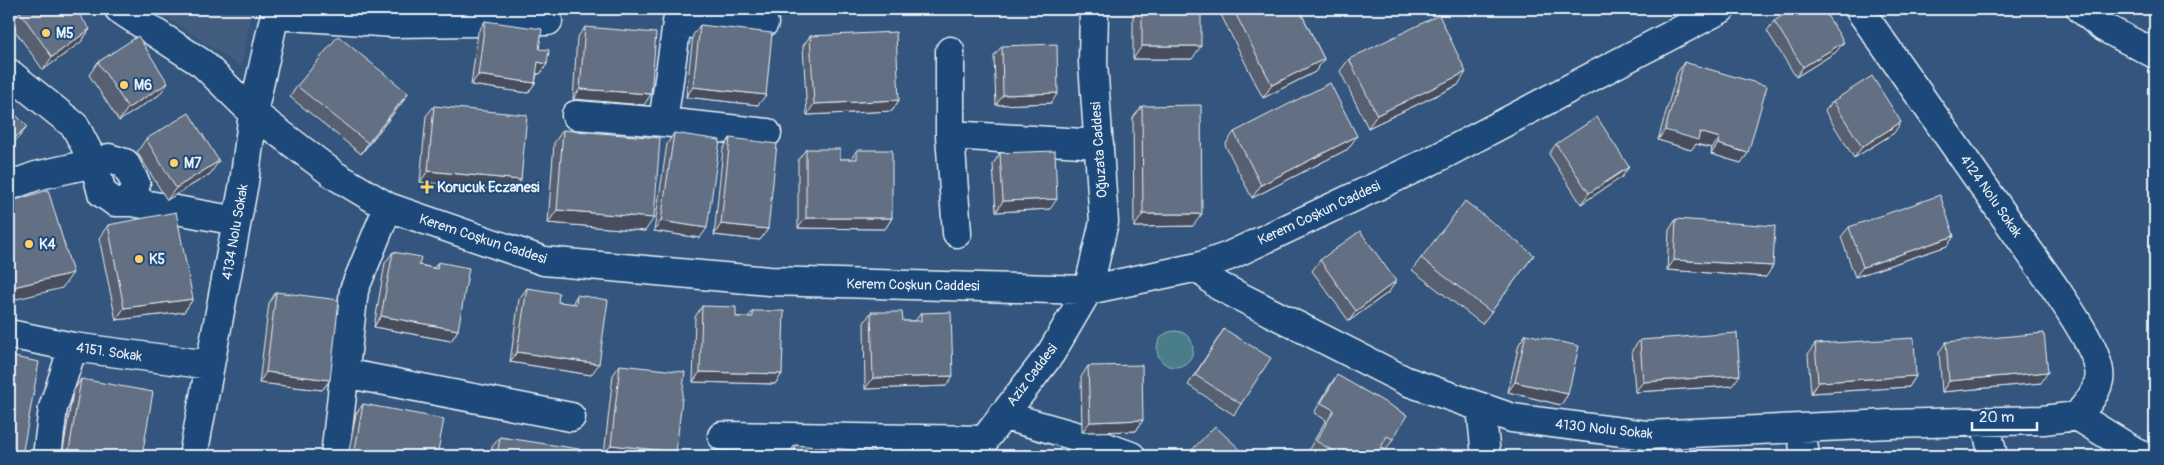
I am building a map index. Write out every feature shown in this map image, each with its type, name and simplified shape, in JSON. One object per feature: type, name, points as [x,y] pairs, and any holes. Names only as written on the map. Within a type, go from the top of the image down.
[{"type":"street","name":"Kerem Coşkun Caddesi","points":[[118,9],[203,64],[253,114],[336,176],[388,207],[544,261],[769,281],[1088,290],[1198,267],[1229,256],[1439,157],[1721,9]]},
{"type":"street","name":"Oğuzata Caddesi","points":[[1088,290],[1104,222],[1093,63],[1094,9]]},
{"type":"street","name":"4124 Nolu Sokak","points":[[1859,9],[2057,290],[2079,325],[2098,364],[2100,378],[2094,393],[2077,416]]},
{"type":"street","points":[[2081,9],[2103,27],[2155,54]]},
{"type":"street","name":"4134 Nolu Sokak","points":[[192,456],[237,221],[253,114],[275,12]]},
{"type":"street","points":[[275,12],[394,23],[548,20]]},
{"type":"street","points":[[663,122],[679,16],[764,24]]},
{"type":"street","points":[[950,51],[950,135],[957,233]]},
{"type":"street","points":[[9,73],[75,126],[94,163]]},
{"type":"street","points":[[576,116],[663,122],[767,133]]},
{"type":"street","points":[[950,135],[1099,144]]},
{"type":"street","points":[[9,186],[36,176],[109,158],[126,163],[136,184],[132,202],[237,221]]},
{"type":"street","points":[[334,456],[354,290],[388,207]]},
{"type":"street","name":"4130 Nolu Sokak","points":[[1198,267],[1219,286],[1406,381],[1512,418],[1646,435],[2043,420],[2077,416]]},
{"type":"street","name":"Aziz Caddesi","points":[[978,448],[1051,353],[1088,290]]},
{"type":"street","name":"4151. Sokak","points":[[9,334],[73,347],[210,365]]},
{"type":"street","points":[[46,456],[53,408],[73,347]]},
{"type":"street","points":[[344,373],[572,418]]},
{"type":"street","points":[[1481,407],[1486,456]]},
{"type":"street","points":[[1002,415],[1079,437],[1132,456]]},
{"type":"street","points":[[2077,416],[2142,456]]},
{"type":"street","points":[[1985,421],[1993,456]]},
{"type":"street","points":[[1801,428],[1805,456]]},
{"type":"street","points":[[722,436],[978,448]]},
{"type":"shaded area","points":[[154,9],[252,9],[241,67]]},
{"type":"green space","points":[[1175,331],[1182,332],[1188,336],[1192,342],[1192,356],[1188,362],[1182,366],[1175,367],[1168,366],[1162,362],[1158,356],[1157,349],[1158,342],[1162,336],[1168,332]]},
{"type":"building","points":[[25,9],[75,9],[90,29],[52,57],[20,12]]},
{"type":"building","points":[[1142,9],[1201,9],[1201,46],[1142,46]]},
{"type":"building","points":[[1233,9],[1299,9],[1324,59],[1272,85]]},
{"type":"building","points":[[1793,9],[1823,9],[1844,42],[1803,67],[1774,21]]},
{"type":"building","points":[[1439,15],[1466,72],[1377,115],[1349,59]]},
{"type":"building","points":[[485,21],[542,29],[539,49],[549,50],[547,64],[538,62],[535,83],[478,75]]},
{"type":"building","points":[[700,25],[772,33],[766,95],[693,87]]},
{"type":"building","points":[[585,27],[656,33],[651,94],[580,89]]},
{"type":"building","points":[[896,32],[899,100],[814,104],[810,36]]},
{"type":"building","name":"M6","points":[[138,36],[168,83],[128,108],[98,62]]},
{"type":"building","points":[[338,36],[408,93],[368,143],[297,86]]},
{"type":"building","points":[[1057,44],[1058,93],[1003,95],[1002,46]]},
{"type":"building","points":[[1684,62],[1767,86],[1748,153],[1718,144],[1720,138],[1700,132],[1698,140],[1665,130]]},
{"type":"building","points":[[1872,76],[1901,122],[1862,147],[1833,101]]},
{"type":"building","points":[[1330,83],[1357,136],[1261,185],[1234,132]]},
{"type":"building","points":[[1201,105],[1202,214],[1143,214],[1142,106]]},
{"type":"building","points":[[434,106],[527,115],[521,180],[428,171]]},
{"type":"building","points":[[9,108],[27,126],[9,144]]},
{"type":"building","name":"M7","points":[[189,113],[219,161],[176,188],[146,139]]},
{"type":"building","points":[[1597,117],[1629,167],[1589,193],[1556,144]]},
{"type":"building","points":[[563,130],[660,138],[654,218],[557,210]]},
{"type":"building","points":[[674,133],[720,140],[707,228],[661,221]]},
{"type":"building","points":[[730,138],[777,144],[768,229],[721,224]]},
{"type":"building","points":[[806,149],[840,149],[840,159],[857,159],[857,150],[892,150],[892,218],[806,218]]},
{"type":"building","points":[[1055,151],[1057,199],[1003,201],[1000,153]]},
{"type":"building","name":"K4","points":[[48,190],[73,273],[9,288],[9,202]]},
{"type":"building","points":[[1940,195],[1954,236],[1863,267],[1849,227]]},
{"type":"building","points":[[1465,201],[1534,255],[1491,312],[1421,258]]},
{"type":"building","name":"K5","points":[[176,212],[193,299],[124,308],[108,225]]},
{"type":"building","points":[[1676,219],[1775,226],[1773,266],[1674,260]]},
{"type":"building","points":[[1360,231],[1396,281],[1356,311],[1320,260]]},
{"type":"building","points":[[393,252],[421,257],[419,265],[437,269],[438,262],[469,268],[458,330],[381,316]]},
{"type":"building","points":[[527,288],[559,293],[558,302],[576,304],[577,295],[608,300],[599,364],[517,352]]},
{"type":"building","points":[[276,292],[339,300],[330,380],[266,372]]},
{"type":"building","points":[[702,306],[736,307],[736,317],[753,317],[753,311],[784,311],[782,374],[700,372]]},
{"type":"building","points":[[871,312],[902,312],[903,321],[921,321],[921,313],[951,312],[953,376],[873,378]]},
{"type":"building","points":[[1224,329],[1271,358],[1241,404],[1195,375]]},
{"type":"building","points":[[1737,333],[1740,375],[1643,382],[1640,340]]},
{"type":"building","points":[[2044,333],[2048,372],[1949,381],[1946,342]]},
{"type":"building","points":[[1526,334],[1579,346],[1568,394],[1515,382]]},
{"type":"building","points":[[1914,338],[1916,376],[1818,382],[1815,344]]},
{"type":"building","points":[[9,356],[39,362],[22,456],[9,456]]},
{"type":"building","points":[[620,365],[685,372],[676,452],[611,445]]},
{"type":"building","points":[[1142,365],[1143,420],[1090,422],[1088,366]]},
{"type":"building","points":[[1337,375],[1407,415],[1393,439],[1387,436],[1376,456],[1342,456],[1316,441],[1334,410],[1321,403]]},
{"type":"building","points":[[81,379],[153,392],[142,456],[68,456]]},
{"type":"building","points":[[363,404],[444,419],[437,456],[354,456]]},
{"type":"building","points":[[1215,426],[1247,456],[1186,456]]},
{"type":"building","points":[[500,437],[579,449],[578,456],[497,456]]},
{"type":"building","points":[[795,445],[876,452],[875,456],[794,456]]},
{"type":"place","name":"M5","points":[[46,33]]},
{"type":"place","name":"M6","points":[[124,85]]},
{"type":"place","name":"M7","points":[[174,163]]},
{"type":"place","name":"Korucuk Eczanesi","points":[[427,187]]},
{"type":"place","name":"K4","points":[[29,244]]},
{"type":"place","name":"K5","points":[[139,259]]}]
